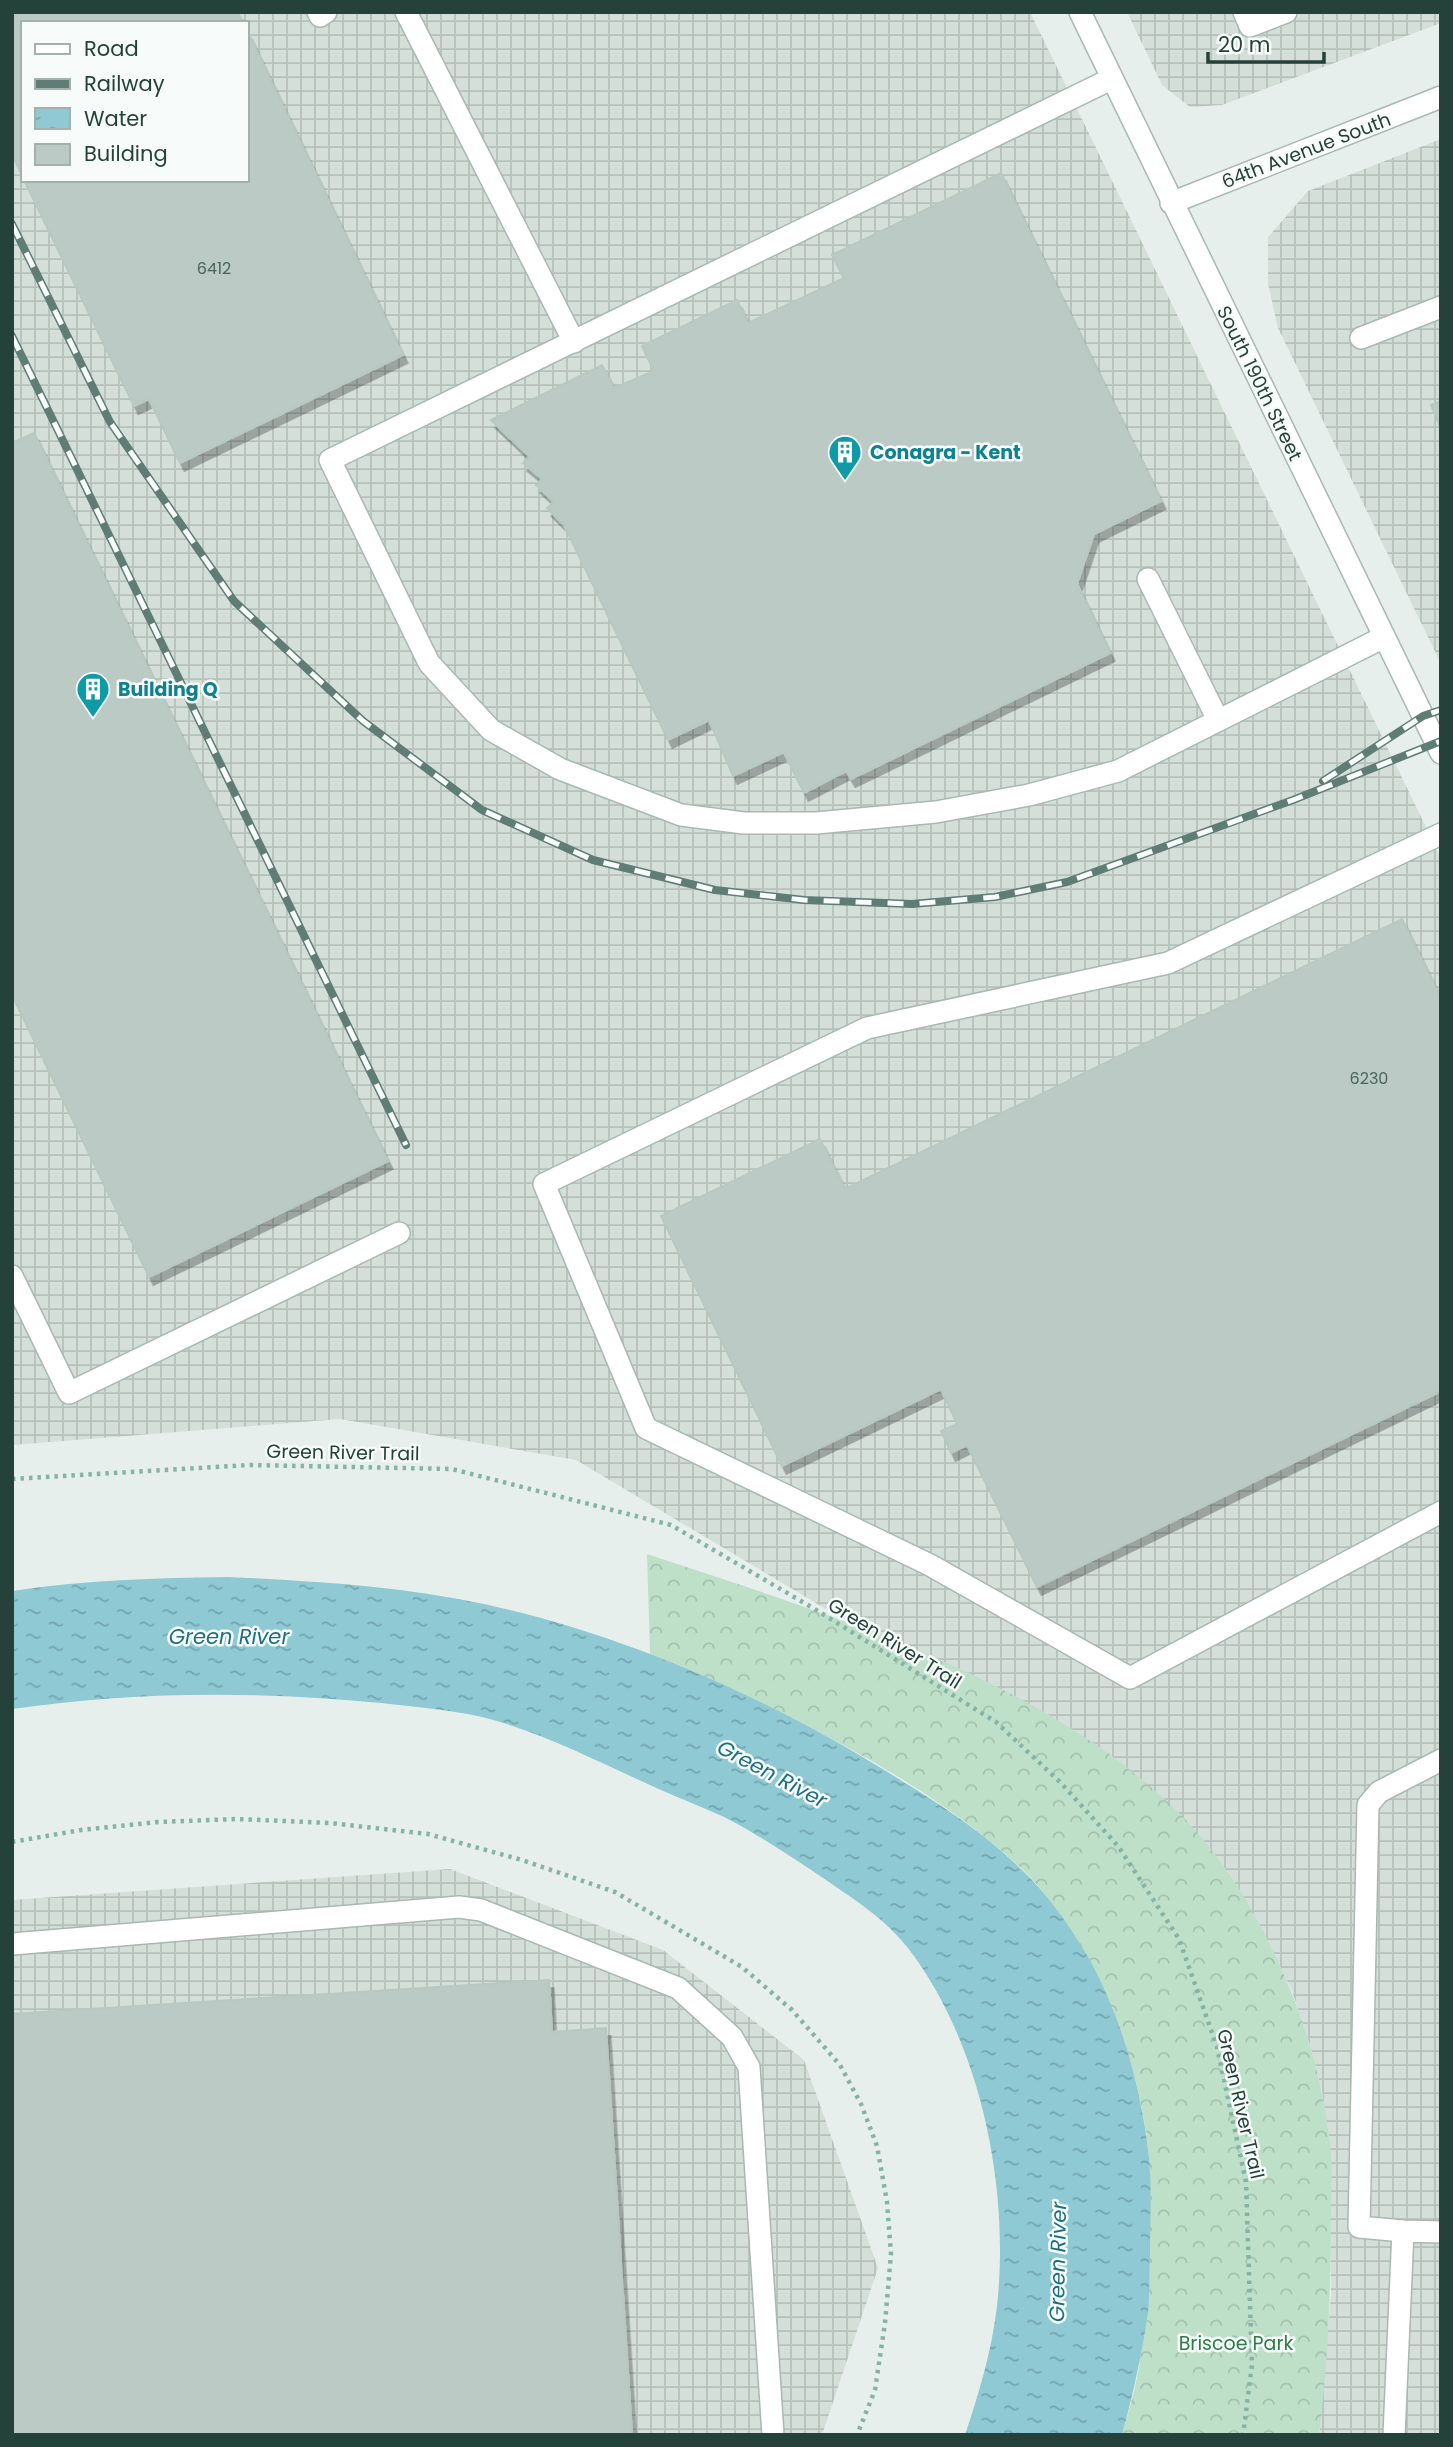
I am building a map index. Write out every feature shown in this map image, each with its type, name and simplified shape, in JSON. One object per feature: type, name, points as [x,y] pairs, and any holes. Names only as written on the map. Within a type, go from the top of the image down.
[{"type":"street","points":[[318,12],[320,16],[326,12]]},
{"type":"street","points":[[406,12],[574,342]]},
{"type":"street","name":"South 190th Street","points":[[1080,12],[1441,753]]},
{"type":"street","points":[[1244,12],[1250,26],[1286,12]]},
{"type":"street","points":[[1111,79],[330,460],[429,663],[491,730],[560,769],[681,815],[744,823],[817,824],[936,812],[1029,795],[1118,771],[1384,637]]},
{"type":"street","name":"64th Avenue South","points":[[1171,203],[1441,97]]},
{"type":"street","points":[[1361,338],[1441,307]]},
{"type":"street","points":[[1148,579],[1218,720]]},
{"type":"street","points":[[1441,834],[1168,963],[867,1028],[544,1184],[646,1428],[930,1565],[1130,1678],[1441,1512]]},
{"type":"street","points":[[12,1276],[69,1393],[399,1234]]},
{"type":"street","points":[[1441,1760],[1379,1792],[1368,1805],[1359,2227],[1441,2232]]},
{"type":"street","points":[[12,1944],[459,1907],[481,1910],[678,1988],[733,2037],[749,2067],[773,2435]]},
{"type":"street","points":[[1394,2435],[1403,2231]]},
{"type":"path","name":"Green River Trail","points":[[12,1479],[251,1465],[452,1469],[671,1525],[818,1611],[996,1723],[1061,1783],[1118,1846],[1179,1939],[1217,2047],[1245,2182],[1252,2365],[1243,2435]]},
{"type":"path","points":[[12,1842],[81,1830],[158,1822],[237,1819],[330,1823],[428,1834],[522,1860],[615,1892],[742,1967],[792,2010],[840,2065],[861,2104],[877,2146],[887,2202],[891,2254],[885,2323],[875,2390],[857,2435]]},
{"type":"shaded area","points":[[12,12],[1030,12],[1441,858],[1441,2435],[1319,2435],[1331,2295],[1330,2147],[1322,2091],[1309,2042],[1292,1991],[1268,1941],[916,1650],[841,1618],[576,1460],[340,1419],[12,1445]]},
{"type":"shaded area","points":[[1127,12],[1441,12],[1441,23],[1222,105],[1190,107],[1162,85]]},
{"type":"shaded area","points":[[1441,139],[1441,664],[1278,328],[1268,284],[1268,237],[1308,191]]},
{"type":"shaded area","points":[[450,1869],[663,1950],[804,2060],[878,2268],[822,2435],[12,2435],[12,1900]]},
{"type":"green space","name":"Briscoe Park","points":[[647,1554],[855,1625],[993,1684],[1057,1720],[1118,1761],[1173,1807],[1218,1858],[1255,1916],[1286,1979],[1304,2025],[1323,2096],[1331,2163],[1330,2274],[1327,2354],[1319,2435],[1122,2435],[1140,2356],[1150,2225],[1149,2162],[1141,2102],[1133,2071],[1099,1981],[1069,1929],[1040,1889],[1020,1867],[979,1832],[890,1772],[844,1745],[650,1654]]},
{"type":"water","name":"Green River","points":[[228,1577],[356,1585],[452,1598],[538,1617],[647,1653],[753,1698],[854,1752],[963,1821],[1020,1868],[1039,1887],[1065,1921],[1099,1978],[1128,2054],[1146,2132],[1150,2182],[1149,2305],[1140,2359],[1122,2435],[965,2435],[992,2339],[1000,2261],[994,2166],[985,2118],[972,2072],[955,2027],[908,1948],[871,1912],[790,1856],[722,1816],[580,1753],[518,1728],[470,1715],[381,1703],[242,1695],[150,1696],[12,1709],[12,1591],[120,1580]]},
{"type":"building","points":[[12,12],[238,12],[242,21],[21,21],[21,173],[12,155]]},
{"type":"building","points":[[248,33],[403,355],[180,463],[149,399],[134,406],[25,182],[248,182]]},
{"type":"building","name":"Conagra - Kent","points":[[1001,173],[1161,501],[1094,534],[1077,584],[1110,653],[851,779],[846,771],[804,793],[784,752],[733,776],[709,720],[668,740],[564,525],[547,508],[554,502],[536,485],[542,479],[523,463],[530,457],[491,420],[602,365],[614,388],[654,371],[642,346],[737,300],[748,323],[844,278],[832,255]]},
{"type":"building","points":[[1441,401],[1441,429],[1431,405]]},
{"type":"building","name":"Building Q","points":[[34,433],[388,1161],[149,1277],[12,995],[12,443]]},
{"type":"building","points":[[1402,919],[1441,999],[1441,1391],[1037,1587],[967,1445],[951,1453],[941,1431],[957,1424],[941,1389],[782,1466],[661,1216],[820,1139],[845,1189]]},
{"type":"building","points":[[549,1980],[552,2032],[606,2028],[632,2435],[12,2435],[12,2014]]},
{"type":"railway","points":[[12,224],[110,422],[234,601],[363,721],[482,810],[593,860],[715,890],[804,900],[912,904],[995,897],[1067,882],[1293,800],[1441,741]]},
{"type":"railway","points":[[12,336],[406,1145]]},
{"type":"railway","points":[[1323,781],[1423,716],[1441,710]]},
{"type":"place","name":"Conagra - Kent","points":[[845,482]]},
{"type":"place","name":"Building Q","points":[[93,719]]}]
